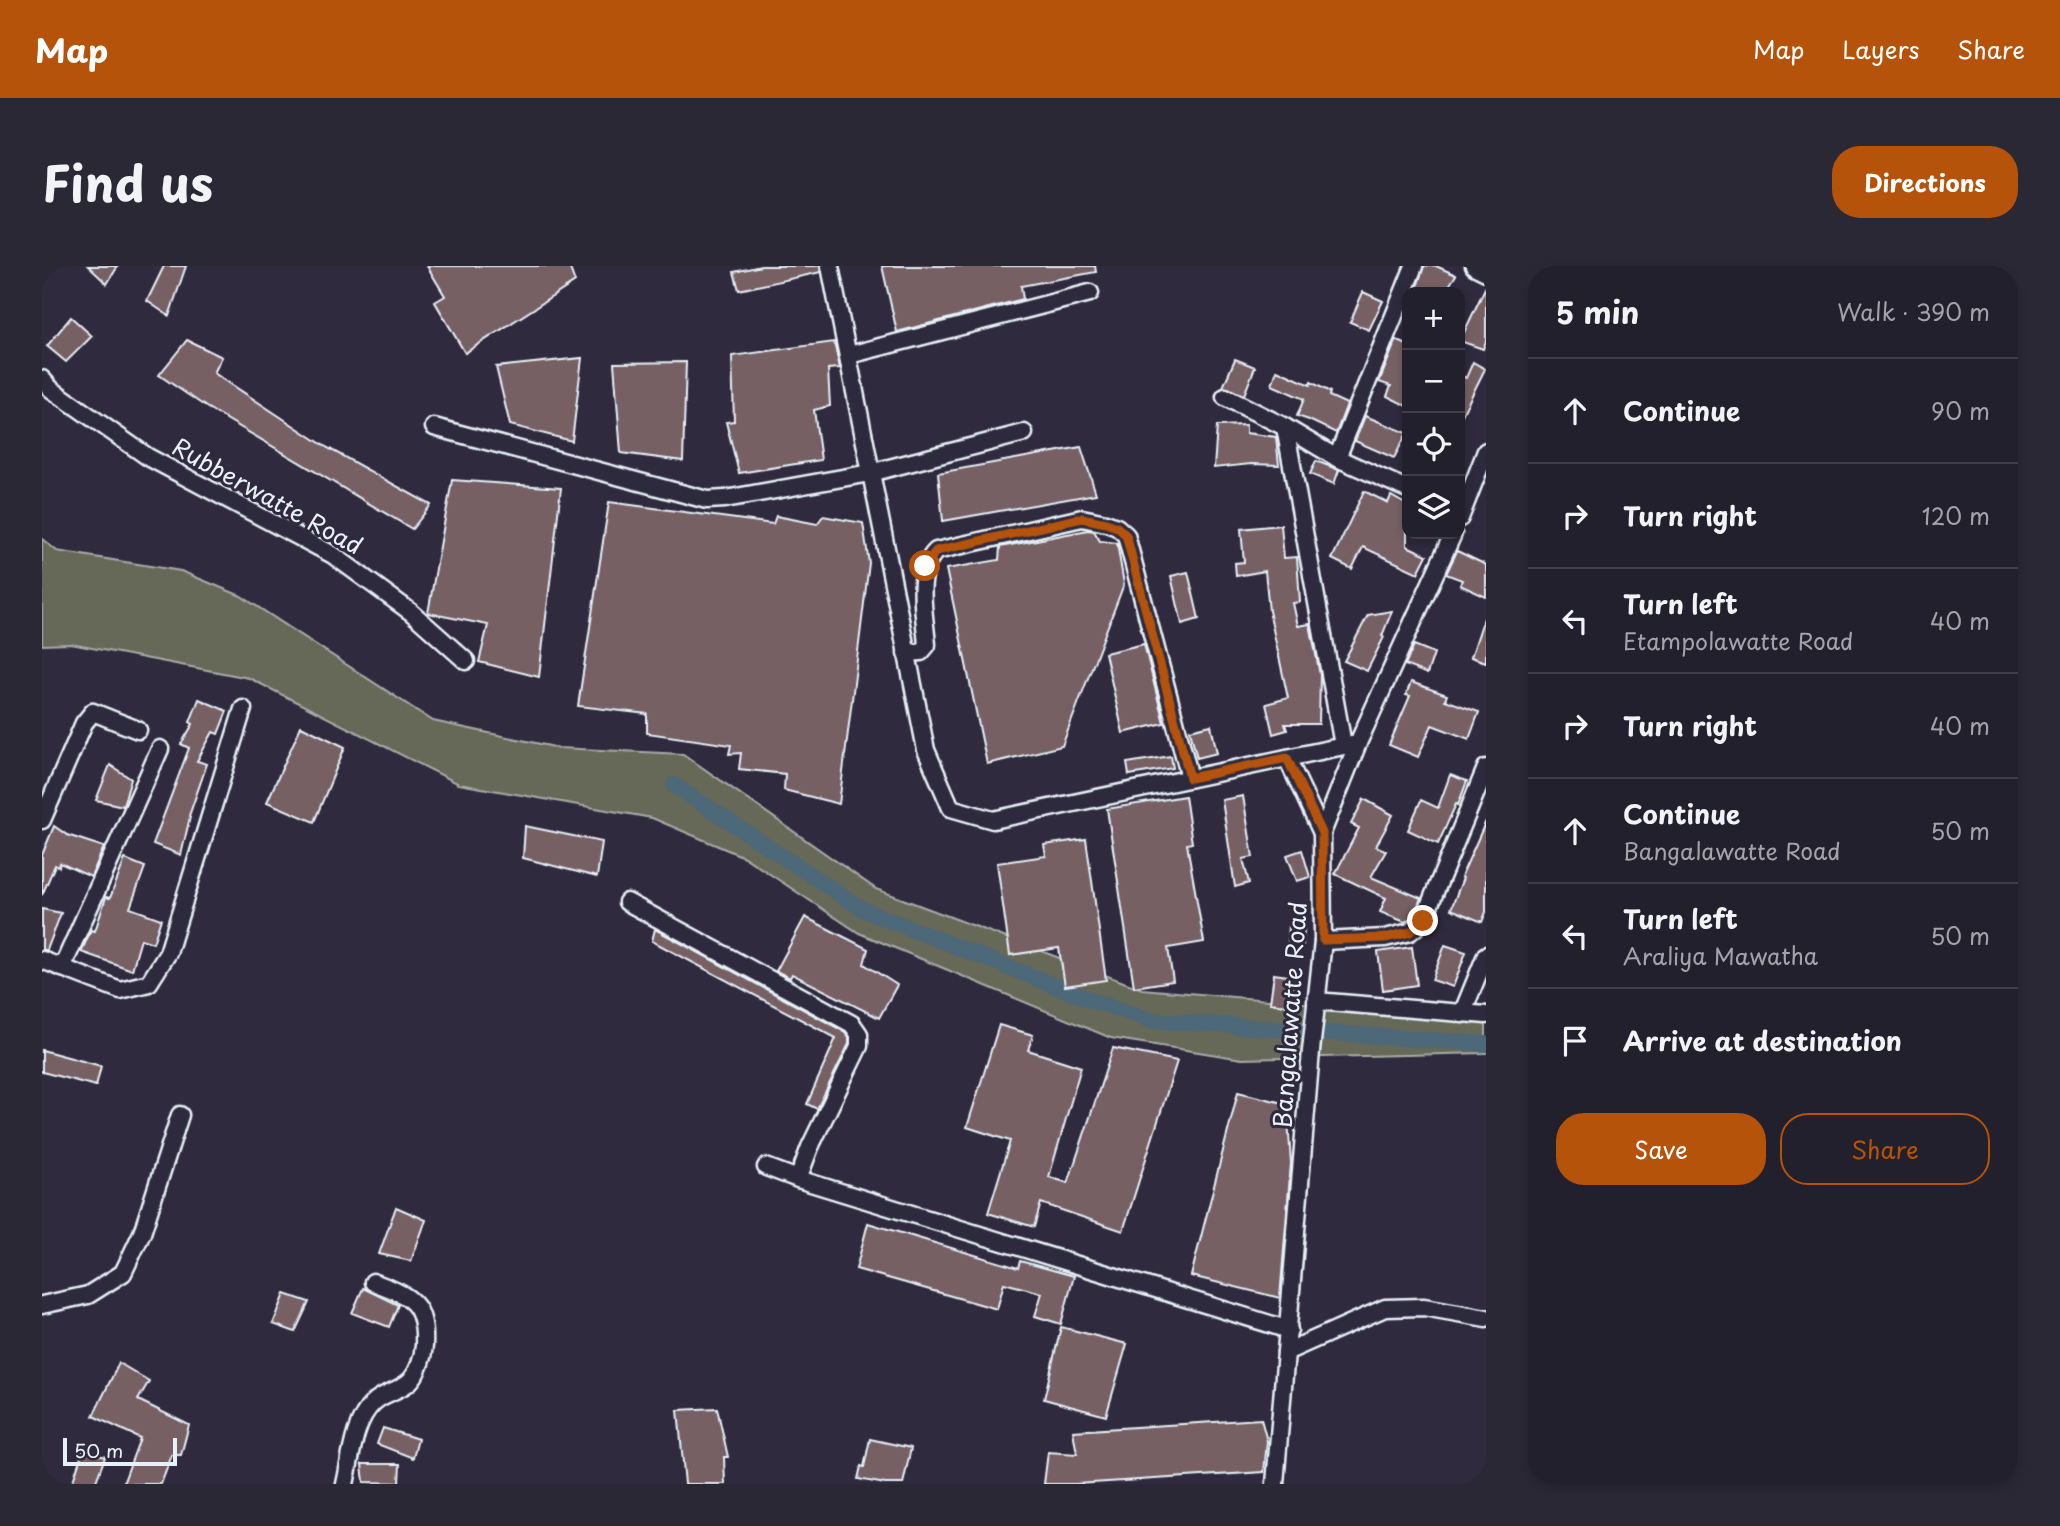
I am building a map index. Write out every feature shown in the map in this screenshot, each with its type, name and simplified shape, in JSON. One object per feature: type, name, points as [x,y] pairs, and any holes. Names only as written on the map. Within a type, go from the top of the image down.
[{"type":"street","points":[[830,266],[926,750],[951,808],[993,820],[1350,744],[1285,427]]},
{"type":"street","points":[[1337,458],[1414,266]]},
{"type":"street","points":[[1474,266],[1486,271]]},
{"type":"street","points":[[849,355],[1090,293]]},
{"type":"street","name":"Rubberwatte Road","points":[[45,388],[148,457],[333,555],[411,612],[466,661]]},
{"type":"street","points":[[1225,397],[1285,427],[1337,458],[1402,487]]},
{"type":"street","points":[[433,427],[707,500],[870,473],[1024,433]]},
{"type":"street","points":[[1465,502],[1486,451]]},
{"type":"street","points":[[906,653],[921,652],[927,645],[923,575],[929,558],[936,551],[1082,518],[1117,527],[1126,535],[1190,778]]},
{"type":"street","name":"Bangalawatte Road","points":[[1275,1484],[1311,1051],[1323,940],[1322,833],[1350,744],[1451,539]]},
{"type":"street","points":[[42,961],[120,990],[149,983],[169,953],[243,709]]},
{"type":"street","points":[[42,820],[84,723],[93,712],[138,730]]},
{"type":"street","points":[[62,968],[160,749]]},
{"type":"street","points":[[1287,758],[1322,833]]},
{"type":"street","points":[[1323,940],[1385,938],[1410,932],[1423,921],[1486,768]]},
{"type":"street","points":[[627,902],[852,1024],[859,1034],[859,1046],[810,1147],[798,1179]]},
{"type":"street","points":[[1462,1014],[1486,955]]},
{"type":"street","points":[[1317,1001],[1486,1015]]},
{"type":"street","points":[[42,1305],[89,1295],[123,1273],[142,1233],[180,1115]]},
{"type":"street","points":[[766,1167],[1289,1330]]},
{"type":"street","points":[[345,1484],[359,1424],[373,1402],[411,1380],[424,1352],[424,1320],[417,1307],[401,1292],[373,1282]]},
{"type":"street","points":[[1286,1352],[1385,1308],[1424,1307],[1486,1318]]},
{"type":"green space","points":[[42,539],[57,551],[181,571],[241,596],[433,721],[559,748],[683,754],[876,889],[1142,989],[1486,1019],[1486,1053],[1242,1059],[1111,1038],[859,933],[744,857],[652,818],[459,784],[249,678],[71,644],[42,645]]},
{"type":"building","points":[[88,266],[118,266],[107,284]]},
{"type":"building","points":[[164,266],[186,266],[169,316],[147,301]]},
{"type":"building","points":[[427,266],[569,266],[575,282],[465,353],[435,302],[445,296]]},
{"type":"building","points":[[761,266],[820,266],[821,272],[739,290],[734,272]]},
{"type":"building","points":[[882,266],[1095,266],[1096,272],[1021,286],[1023,299],[897,332]]},
{"type":"building","points":[[1424,266],[1436,266],[1456,275],[1448,287],[1417,287]]},
{"type":"building","points":[[1486,286],[1486,341],[1483,349],[1465,343],[1465,330]]},
{"type":"building","points":[[1363,292],[1383,301],[1369,330],[1350,322]]},
{"type":"building","points":[[71,317],[92,336],[66,362],[47,346]]},
{"type":"building","points":[[187,340],[222,357],[214,373],[326,447],[431,505],[412,529],[206,407],[159,375]]},
{"type":"building","points":[[1396,340],[1402,343],[1402,404],[1387,396],[1391,386],[1379,382]]},
{"type":"building","points":[[834,342],[840,368],[828,369],[830,406],[814,410],[821,460],[739,473],[726,422],[734,421],[732,356]]},
{"type":"building","points":[[582,358],[572,441],[510,425],[496,367]]},
{"type":"building","points":[[1235,359],[1255,367],[1244,395],[1223,387]]},
{"type":"building","points":[[686,362],[683,461],[621,453],[614,363]]},
{"type":"building","points":[[1473,362],[1485,369],[1465,409],[1465,378]]},
{"type":"building","points":[[1277,370],[1310,385],[1311,382],[1330,392],[1329,396],[1347,404],[1336,433],[1297,416],[1304,399],[1272,385]]},
{"type":"building","points":[[1365,416],[1402,431],[1402,443],[1394,458],[1355,441]]},
{"type":"building","points":[[1246,425],[1246,433],[1276,437],[1279,465],[1251,464],[1214,468],[1217,426]]},
{"type":"building","points":[[1081,447],[1096,494],[943,521],[938,473]]},
{"type":"building","points":[[1316,461],[1339,470],[1334,484],[1310,474]]},
{"type":"building","points":[[452,480],[561,488],[539,677],[479,662],[488,625],[428,613]]},
{"type":"building","points":[[1364,491],[1388,503],[1391,496],[1402,502],[1402,539],[1407,539],[1407,546],[1427,555],[1418,573],[1363,547],[1352,569],[1332,559]]},
{"type":"building","points":[[609,502],[773,524],[776,516],[817,524],[823,516],[863,523],[869,563],[839,804],[784,790],[785,774],[739,769],[741,753],[729,754],[731,745],[647,733],[647,714],[578,706]]},
{"type":"building","points":[[1281,525],[1284,558],[1297,557],[1300,602],[1293,603],[1298,626],[1310,624],[1320,675],[1319,724],[1285,724],[1287,730],[1273,734],[1266,704],[1288,698],[1269,611],[1265,571],[1236,576],[1235,563],[1244,562],[1241,529]]},
{"type":"building","points":[[1094,531],[1100,541],[1117,543],[1124,584],[1062,746],[987,764],[946,569],[999,560],[1000,547]]},
{"type":"building","points":[[1457,551],[1486,565],[1486,597],[1460,585],[1462,580],[1446,574]]},
{"type":"building","points":[[1188,572],[1199,619],[1182,624],[1171,576]]},
{"type":"building","points":[[1392,611],[1382,636],[1384,637],[1367,671],[1344,661],[1368,615]]},
{"type":"building","points":[[1486,618],[1486,662],[1471,657]]},
{"type":"building","points":[[1144,644],[1164,723],[1123,733],[1105,653]]},
{"type":"building","points":[[1414,645],[1434,653],[1427,674],[1405,665]]},
{"type":"building","points":[[1411,682],[1447,695],[1445,700],[1479,712],[1469,739],[1432,725],[1418,757],[1389,745],[1410,696],[1406,695]]},
{"type":"building","points":[[199,699],[227,711],[218,734],[213,732],[197,761],[207,764],[189,816],[181,855],[153,844],[189,748],[181,744],[193,724],[190,722]]},
{"type":"building","points":[[1211,725],[1217,753],[1197,758],[1190,730]]},
{"type":"building","points":[[301,726],[345,747],[314,822],[267,802]]},
{"type":"building","points":[[1171,756],[1173,768],[1129,775],[1127,763]]},
{"type":"building","points":[[110,765],[131,779],[123,806],[96,800]]},
{"type":"building","points":[[1450,775],[1467,781],[1438,844],[1408,830],[1421,800],[1438,808]]},
{"type":"building","points":[[1185,796],[1192,843],[1187,844],[1204,942],[1168,948],[1173,981],[1134,987],[1107,809]]},
{"type":"building","points":[[1243,796],[1253,857],[1243,859],[1249,883],[1235,887],[1222,800]]},
{"type":"building","points":[[1364,799],[1393,815],[1376,846],[1386,851],[1371,877],[1421,898],[1414,915],[1405,922],[1380,912],[1386,898],[1335,874],[1359,828],[1351,824]]},
{"type":"building","points":[[1486,821],[1486,912],[1482,922],[1451,909],[1463,878],[1461,877]]},
{"type":"building","points":[[54,826],[67,835],[104,847],[91,877],[60,863],[59,867],[55,865],[42,895],[42,855]]},
{"type":"building","points":[[525,826],[602,842],[597,877],[523,858]]},
{"type":"building","points":[[1086,839],[1106,980],[1065,986],[1059,948],[1010,955],[997,863],[1046,856],[1044,845]]},
{"type":"building","points":[[1302,850],[1310,877],[1297,881],[1287,855]]},
{"type":"building","points":[[125,859],[145,867],[130,908],[161,919],[153,943],[141,939],[132,970],[81,952],[91,930],[95,931],[106,897],[110,898]]},
{"type":"building","points":[[42,909],[61,913],[47,950],[42,950]]},
{"type":"building","points":[[805,917],[868,949],[864,964],[897,985],[879,1018],[792,974],[790,978],[776,971]]},
{"type":"building","points":[[1289,926],[1304,927],[1303,945],[1288,944]]},
{"type":"building","points":[[655,929],[845,1032],[849,1037],[849,1044],[817,1109],[807,1104],[836,1038],[652,941]]},
{"type":"building","points":[[1445,945],[1466,952],[1453,987],[1432,980]]},
{"type":"building","points":[[1412,947],[1417,985],[1383,990],[1378,952]]},
{"type":"building","points":[[1274,974],[1296,977],[1293,1006],[1270,1003]]},
{"type":"building","points":[[999,1025],[1033,1035],[1028,1050],[1081,1067],[1049,1177],[1068,1183],[1113,1048],[1177,1061],[1123,1231],[1041,1203],[1034,1227],[988,1213],[1010,1141],[967,1127]]},
{"type":"building","points":[[42,1050],[101,1066],[96,1086],[42,1072]]},
{"type":"building","points":[[1238,1092],[1287,1104],[1291,1163],[1280,1298],[1191,1276]]},
{"type":"building","points":[[396,1207],[426,1220],[411,1261],[379,1254]]},
{"type":"building","points":[[868,1223],[1018,1268],[1020,1261],[1074,1276],[1061,1324],[1035,1316],[1042,1293],[1004,1283],[997,1309],[856,1269]]},
{"type":"building","points":[[363,1288],[398,1305],[389,1327],[352,1313]]},
{"type":"building","points":[[285,1294],[309,1302],[295,1332],[273,1324]]},
{"type":"building","points":[[1061,1327],[1127,1344],[1106,1416],[1044,1399]]},
{"type":"building","points":[[119,1363],[149,1381],[138,1400],[189,1425],[181,1455],[172,1455],[161,1484],[123,1484],[140,1438],[93,1416]]},
{"type":"building","points":[[717,1408],[728,1457],[724,1457],[725,1484],[685,1484],[678,1410]]},
{"type":"building","points":[[1261,1419],[1267,1441],[1264,1472],[1044,1484],[1048,1452],[1077,1454],[1073,1431]]},
{"type":"building","points":[[383,1428],[418,1439],[413,1458],[377,1444]]},
{"type":"building","points":[[870,1439],[911,1448],[903,1484],[858,1479],[861,1466],[864,1467]]},
{"type":"building","points":[[83,1450],[105,1457],[95,1484],[72,1484]]},
{"type":"building","points":[[362,1464],[400,1464],[399,1483],[364,1482]]},
{"type":"waterway","points":[[678,788],[674,785],[864,910],[1088,999],[1151,1020],[1486,1044]]},
{"type":"route","points":[[925,566],[936,551],[1082,518],[1117,527],[1126,535],[1190,778],[1287,758],[1322,833],[1323,940],[1385,938],[1410,932],[1423,921]]}]
